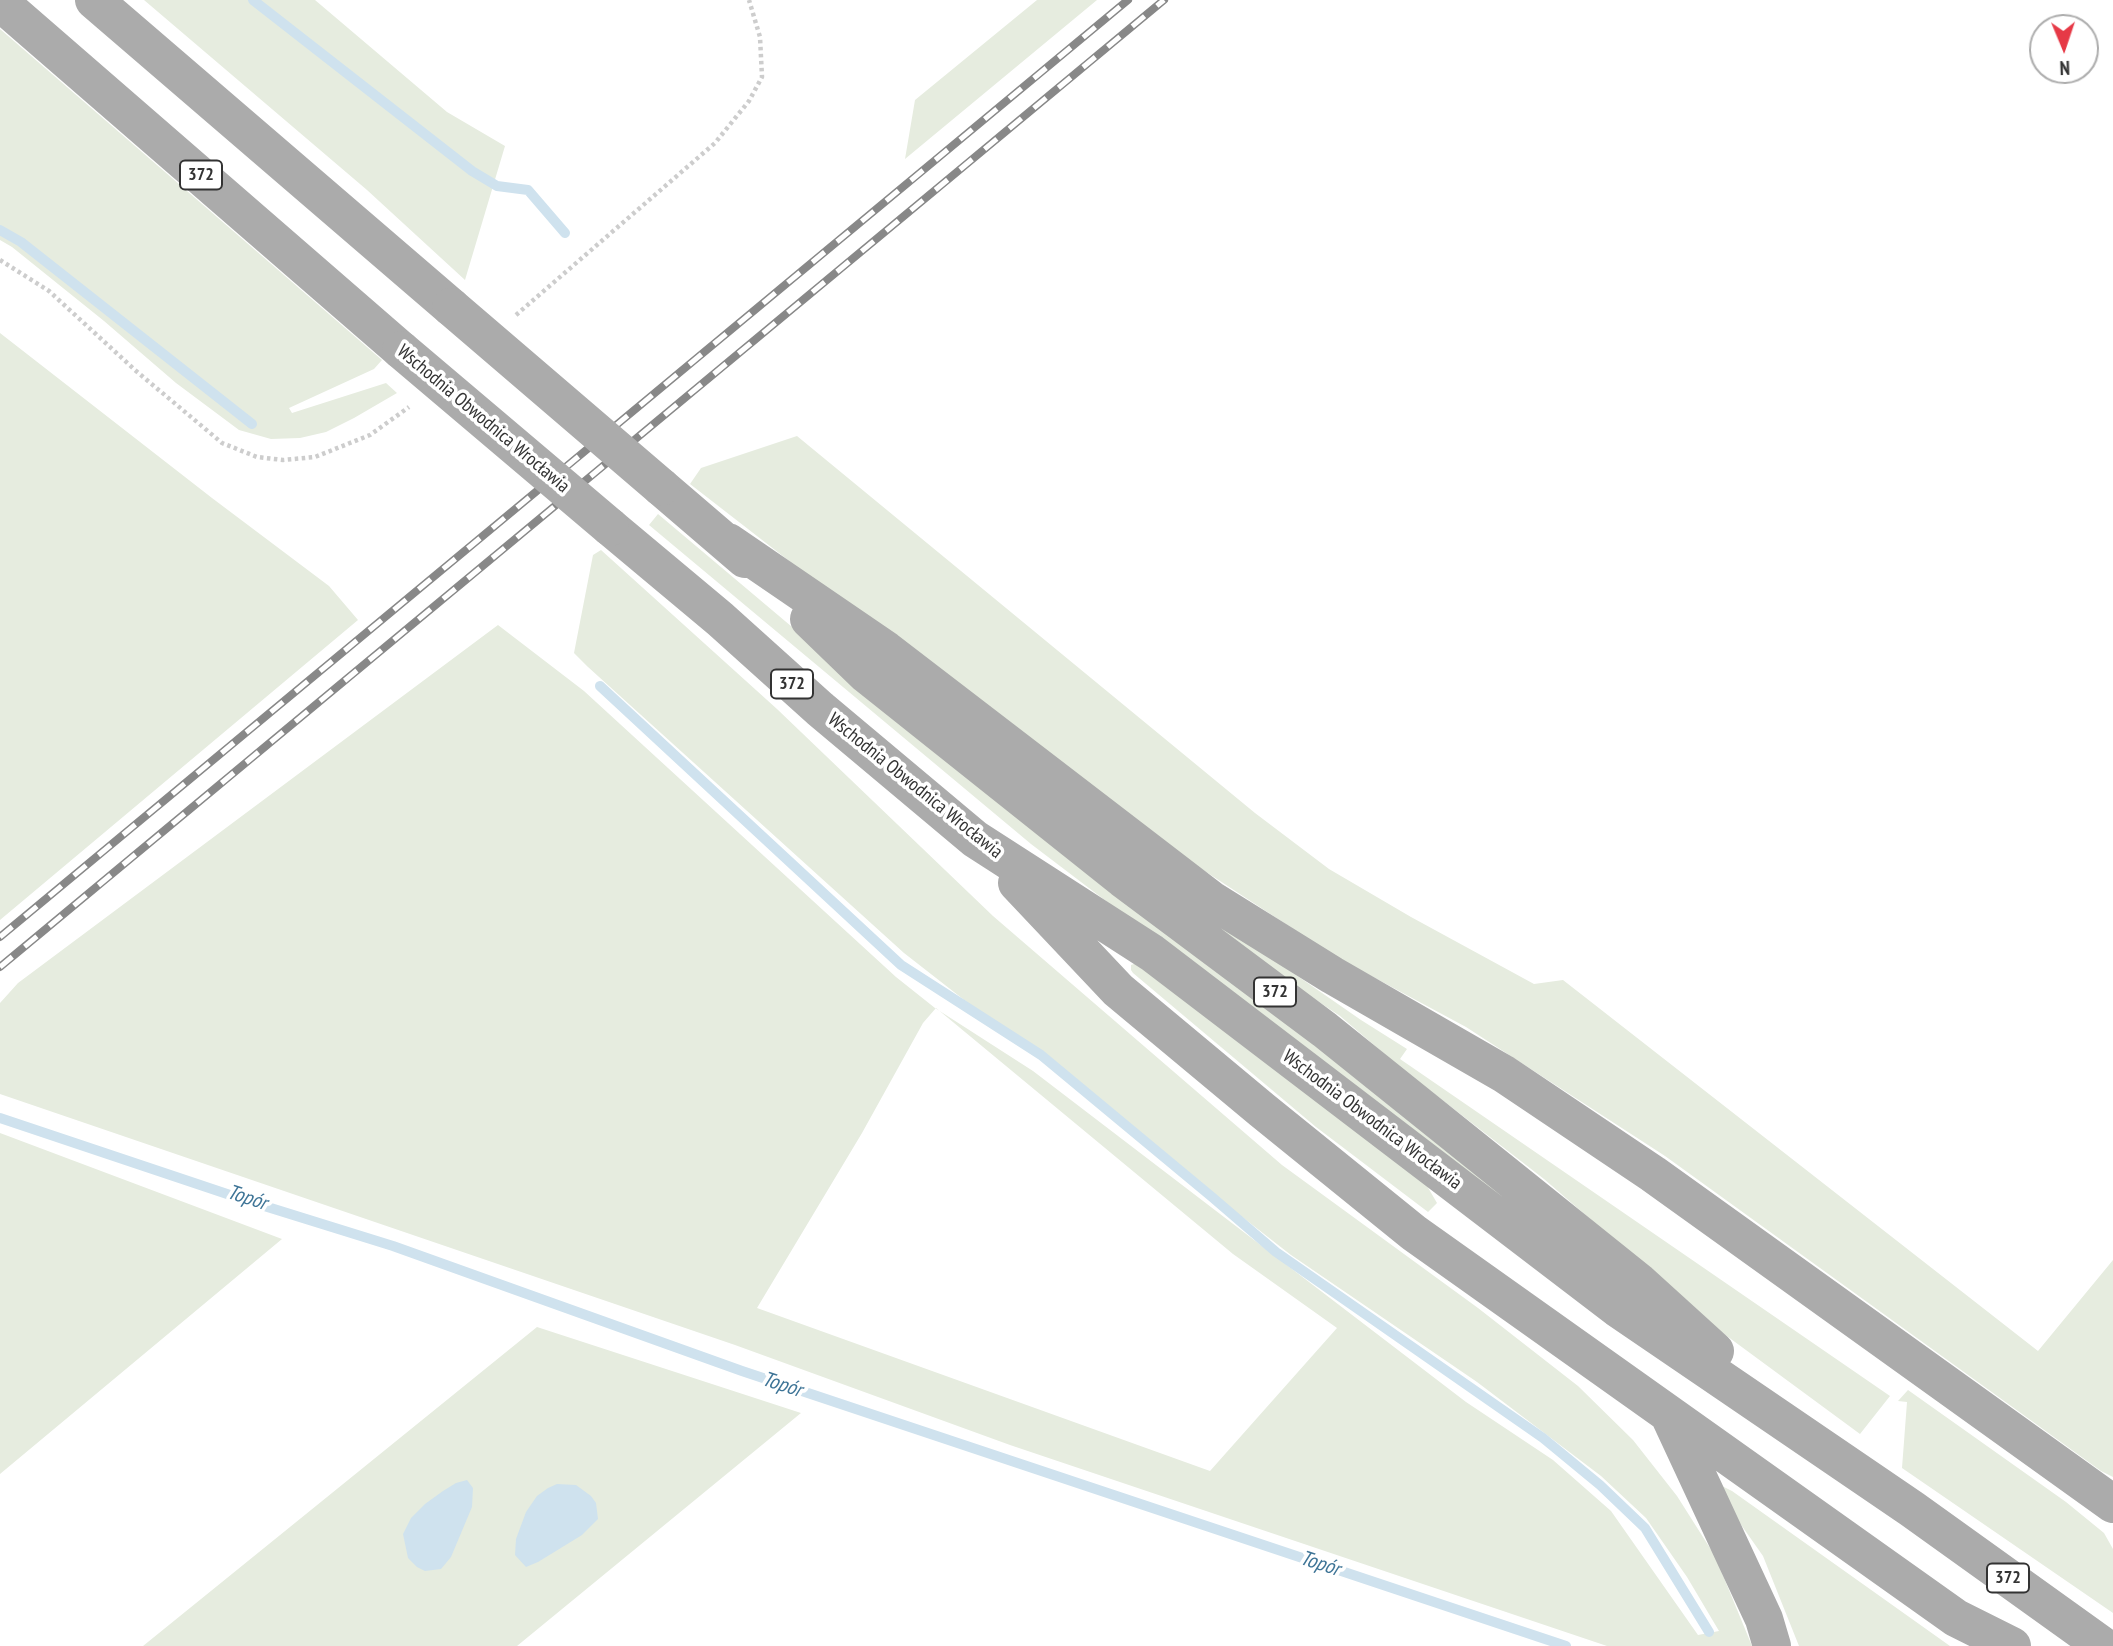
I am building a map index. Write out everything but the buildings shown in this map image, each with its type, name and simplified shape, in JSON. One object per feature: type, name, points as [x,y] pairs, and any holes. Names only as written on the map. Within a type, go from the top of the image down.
[{"type":"main road","name":"Wschodnia Obwodnica Wrocławia","points":[[94,0],[727,542],[867,675],[1123,878],[1325,1030],[1639,1282],[1820,1446]]},
{"type":"main road","name":"Wschodnia Obwodnica Wrocławia","points":[[0,2],[401,350],[720,619],[820,709],[975,839],[1152,953],[1617,1308],[1820,1446],[2103,1646]]},
{"type":"main road","points":[[727,542],[886,650],[1213,901],[1332,975],[1504,1074],[1653,1174],[2112,1502]]},
{"type":"main road","points":[[975,839],[1118,989],[1414,1233],[1956,1618],[2012,1646]]},
{"type":"main road","points":[[1669,1415],[1764,1619],[1772,1646]]},
{"type":"shaded area","points":[[144,0],[315,0],[447,112],[505,146],[465,280],[367,190]]},
{"type":"shaded area","points":[[1037,0],[1097,0],[905,159],[915,100]]},
{"type":"shaded area","points":[[0,29],[382,360],[374,369],[289,408],[292,413],[386,383],[397,393],[326,432],[300,438],[271,439],[239,430],[176,383],[104,321],[0,240]]},
{"type":"shaded area","points":[[0,333],[329,586],[358,620],[0,920]]},
{"type":"shaded area","points":[[797,436],[1255,813],[1329,869],[1534,984],[1563,980],[2038,1351],[2113,1260],[2113,1477],[2101,1471],[1665,1156],[1466,1027],[1336,957],[1162,843],[690,484],[701,468]]},
{"type":"shaded area","points":[[658,514],[963,771],[1259,996],[1569,1244],[1565,1250],[1031,844],[649,525]]},
{"type":"shaded area","points":[[601,550],[777,709],[993,916],[1282,1165],[1478,1308],[1578,1386],[1633,1440],[1677,1496],[1715,1556],[1752,1646],[1607,1646],[1010,1445],[735,1345],[0,1094],[0,1003],[18,983],[498,625],[584,691],[896,977],[936,1008],[923,1023],[862,1133],[757,1308],[1210,1471],[1337,1328],[1233,1254],[939,1011],[1033,1071],[1466,1402],[1553,1460],[1611,1511],[1698,1635],[1719,1631],[1687,1577],[1646,1518],[1601,1476],[1477,1382],[1291,1255],[904,953],[588,667],[574,653],[593,555]]},
{"type":"shaded area","points":[[876,656],[1185,898],[1407,1049],[1400,1059],[1890,1396],[1860,1434],[1716,1328],[1544,1179],[1401,1068],[1340,1016],[1280,976]]},
{"type":"shaded area","points":[[1137,963],[1423,1179],[1437,1203],[1428,1212],[1316,1127],[1133,973],[1131,965]]},
{"type":"shaded area","points":[[0,1133],[282,1239],[0,1474]]},
{"type":"shaded area","points":[[537,1327],[801,1413],[517,1646],[143,1646]]},
{"type":"shaded area","points":[[1908,1390],[2066,1502],[2104,1533],[2113,1549],[2113,1613],[1902,1468],[1907,1402],[1898,1401]]},
{"type":"shaded area","points":[[1718,1484],[1732,1491],[1950,1646],[1799,1646],[1763,1556],[1718,1492]]},
{"type":"water","points":[[467,1480],[473,1488],[472,1507],[451,1557],[441,1569],[425,1571],[417,1567],[408,1558],[403,1534],[411,1518],[443,1491]]},
{"type":"water","points":[[557,1484],[576,1485],[591,1496],[596,1503],[598,1519],[582,1535],[526,1567],[515,1555],[516,1539],[526,1512],[537,1496]]},
{"type":"waterway","points":[[253,0],[472,171],[497,186],[528,190],[565,233]]},
{"type":"waterway","points":[[0,230],[21,242],[252,424]]},
{"type":"waterway","points":[[600,686],[901,965],[1041,1055],[1276,1252],[1543,1438],[1600,1485],[1645,1528],[1709,1632]]},
{"type":"waterway","name":"Topór","points":[[0,1118],[393,1246],[742,1371],[1566,1646]]},
{"type":"railway","points":[[0,937],[1128,0]]},
{"type":"railway","points":[[0,967],[1164,0]]}]
